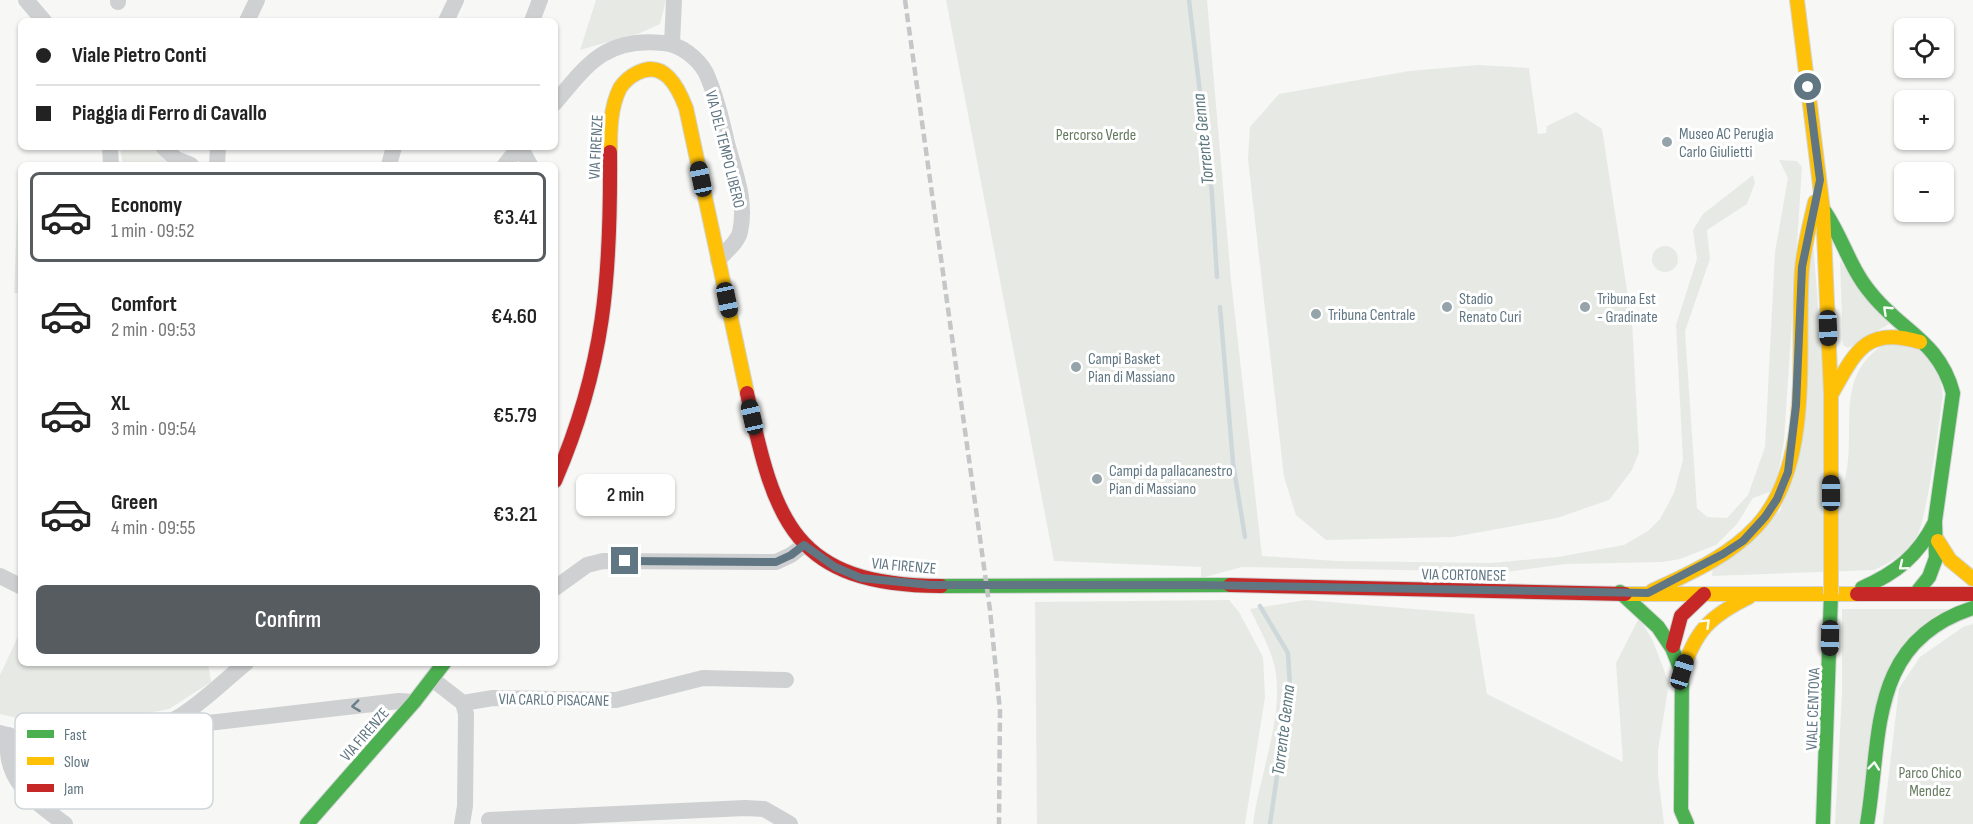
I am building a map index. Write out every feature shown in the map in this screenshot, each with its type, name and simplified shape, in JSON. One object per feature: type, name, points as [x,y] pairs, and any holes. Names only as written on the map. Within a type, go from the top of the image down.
[{"type":"main road","name":"VIALE CENTOVA","points":[[1797,0],[1823,210],[1831,395],[1829,702],[1823,824]]},
{"type":"main road","name":"VIA FIRENZE","points":[[558,472],[586,393],[600,336],[608,279],[610,126],[621,87],[634,73],[650,68],[667,74],[678,87],[687,108],[761,456],[779,506],[791,531],[804,545],[835,567],[861,578],[955,585]]},
{"type":"main road","points":[[1648,593],[1723,554],[1743,541],[1765,517],[1777,499],[1788,472],[1796,406],[1802,267],[1820,180]]},
{"type":"main road","points":[[1823,210],[1837,228],[1860,279],[1871,295],[1932,348],[1951,375],[1953,393],[1935,521],[1924,546],[1902,569],[1852,592]]},
{"type":"main road","points":[[1831,395],[1852,358],[1863,345],[1873,339],[1888,335],[1904,336],[1932,348]]},
{"type":"main road","points":[[1917,592],[1934,568],[1938,541],[1935,521]]},
{"type":"main road","points":[[1938,541],[1950,560],[1973,579]]},
{"type":"main road","name":"VIA CORTONESE","points":[[955,585],[1186,584],[1754,595],[1852,592],[1973,594]]},
{"type":"main road","points":[[1620,592],[1662,629],[1673,646],[1682,672]]},
{"type":"main road","points":[[1673,646],[1680,616],[1686,607],[1704,594]]},
{"type":"main road","points":[[1687,824],[1681,810],[1682,672],[1689,650],[1702,626],[1725,609],[1754,595]]},
{"type":"main road","points":[[1867,824],[1880,707],[1888,681],[1901,657],[1925,634],[1961,612],[1973,608]]},
{"type":"main road","name":"VIA FIRENZE","points":[[307,824],[414,702],[442,666]]},
{"type":"main road","points":[[1811,824],[1825,802]]},
{"type":"street","points":[[26,0],[41,18]]},
{"type":"street","points":[[249,18],[258,0]]},
{"type":"street","points":[[447,18],[456,0]]},
{"type":"street","points":[[533,18],[540,0]]},
{"type":"street","points":[[672,44],[674,0]]},
{"type":"street","name":"VIA DEL TEMPO LIBERO","points":[[558,99],[579,74],[602,54],[620,45],[639,40],[672,44],[692,56],[705,72],[718,106],[744,207],[740,235],[718,260]]},
{"type":"street","points":[[166,150],[176,159],[184,162]]},
{"type":"street","points":[[508,162],[518,150]]},
{"type":"street","points":[[558,586],[587,565],[603,561],[776,562],[791,555],[804,545]]},
{"type":"street","points":[[0,576],[18,585]]},
{"type":"street","points":[[184,713],[242,666]]},
{"type":"street","name":"VIA CARLO PISACANE","points":[[463,703],[493,698],[616,700],[703,678],[786,680]]},
{"type":"street","points":[[432,679],[463,703],[466,714],[465,806],[462,824]]},
{"type":"street","points":[[213,722],[399,701],[414,702]]},
{"type":"street","points":[[5,734],[15,778]]},
{"type":"street","points":[[465,806],[490,822],[745,808],[764,809],[790,824]]},
{"type":"street","points":[[46,809],[65,824]]},
{"type":"green space","points":[[596,0],[666,0],[660,24],[640,33],[580,50]]},
{"type":"green space","name":"Percorso Verde","points":[[946,0],[1207,0],[1231,280],[1262,556],[1337,561],[1491,563],[1558,557],[1624,545],[1648,531],[1660,519],[1674,493],[1683,460],[1676,325],[1697,259],[1693,230],[1703,214],[1753,175],[1755,183],[1747,204],[1707,230],[1710,259],[1685,331],[1697,508],[1707,517],[1727,518],[1748,495],[1765,447],[1775,252],[1788,178],[1779,160],[1797,161],[1802,167],[1784,441],[1775,490],[1753,498],[1737,524],[1716,545],[1680,559],[1662,562],[1566,564],[1506,572],[1242,567],[1201,578],[1201,567],[1054,561]]},
{"type":"green space","name":"Stadio Renato Curi","points":[[1478,65],[1529,68],[1538,134],[1546,133],[1547,126],[1576,112],[1602,129],[1632,322],[1639,452],[1632,470],[1609,500],[1557,518],[1453,537],[1326,540],[1296,515],[1284,477],[1248,159],[1250,127],[1279,94],[1409,71]]},
{"type":"green space","points":[[120,150],[154,150],[167,162],[122,162]]},
{"type":"green space","points":[[18,192],[18,293],[14,293]]},
{"type":"green space","points":[[1813,242],[1834,506],[1844,484],[1848,462],[1849,418],[1855,378],[1866,360],[1884,344],[1903,343],[1920,348],[1931,359],[1938,373],[1943,395],[1924,514],[1911,545],[1891,561],[1874,570],[1712,576],[1713,568],[1781,510]]},
{"type":"green space","points":[[1665,246],[1674,250],[1678,259],[1674,268],[1665,272],[1656,268],[1652,259],[1656,250]]},
{"type":"green space","points":[[1840,261],[1889,324],[1848,348],[1843,345]]},
{"type":"green space","points":[[1229,600],[1239,612],[1263,657],[1265,697],[1245,824],[1037,824],[1035,602]]},
{"type":"green space","points":[[1306,600],[1474,614],[1487,694],[1623,762],[1616,663],[1639,618],[1652,639],[1669,683],[1658,750],[1658,775],[1664,824],[1253,824],[1274,723],[1277,683],[1272,657],[1250,609]]},
{"type":"green space","points":[[1842,609],[1948,609],[1912,636],[1859,824],[1835,824],[1842,694]]},
{"type":"green space","name":"Parco Chico Mendez","points":[[1973,624],[1973,824],[1883,824],[1899,688],[1920,657],[1963,627]]},
{"type":"green space","points":[[18,636],[18,666],[208,666],[211,682],[169,709],[149,713],[15,713],[15,718],[0,714],[0,675]]},
{"type":"waterway","name":"Torrente Genna","points":[[1189,0],[1212,194],[1217,277]]},
{"type":"waterway","name":"Torrente Genna","points":[[1220,307],[1233,463],[1245,537]]},
{"type":"waterway","name":"Torrente Genna","points":[[1260,606],[1288,653],[1290,687],[1270,824]]},
{"type":"railway","points":[[905,0],[990,610],[1000,711],[999,824]]},
{"type":"traffic: fast","points":[[1825,212],[1863,283],[1938,360],[1947,375],[1953,393],[1935,521],[1936,558],[1929,577],[1917,592]]},
{"type":"traffic: fast","points":[[1862,588],[1905,562],[1921,545],[1935,522]]},
{"type":"traffic: fast","points":[[941,586],[1230,585]]},
{"type":"traffic: fast","points":[[1620,592],[1658,627],[1672,648],[1682,673],[1681,810],[1687,824]]},
{"type":"traffic: fast","points":[[1823,824],[1831,594]]},
{"type":"traffic: fast","points":[[1867,824],[1879,726],[1886,696],[1897,668],[1914,644],[1939,623],[1973,608]]},
{"type":"traffic: fast","points":[[307,824],[414,702],[442,666]]},
{"type":"traffic: slow","points":[[1797,0],[1823,210],[1831,395],[1831,493]]},
{"type":"traffic: slow","points":[[610,152],[612,112],[620,88],[628,79],[647,70],[662,72],[669,77],[686,108],[747,393]]},
{"type":"traffic: slow","points":[[1652,591],[1707,564],[1733,547],[1756,527],[1775,501],[1787,471],[1795,439],[1799,404],[1802,269],[1815,202]]},
{"type":"traffic: slow","points":[[1831,395],[1855,355],[1874,340],[1886,337],[1920,342]]},
{"type":"traffic: slow","points":[[1831,493],[1831,594]]},
{"type":"traffic: slow","points":[[1938,541],[1950,560],[1973,579]]},
{"type":"traffic: slow","points":[[1625,594],[1857,594]]},
{"type":"traffic: slow","points":[[1682,673],[1692,646],[1706,626],[1724,611],[1749,597]]},
{"type":"traffic: jam","points":[[558,474],[585,398],[602,320],[609,240],[610,152]]},
{"type":"traffic: jam","points":[[747,393],[768,477],[782,510],[799,538],[822,559],[852,574],[891,583],[941,586]]},
{"type":"traffic: jam","points":[[1230,585],[1625,594]]},
{"type":"traffic: jam","points":[[1673,646],[1681,616],[1704,594]]},
{"type":"traffic: jam","points":[[1857,594],[1973,594]]},
{"type":"place","name":"Museo AC Perugia Carlo Giulietti","points":[[1667,142]]},
{"type":"place","name":"Stadio Renato Curi","points":[[1447,307]]},
{"type":"place","name":"Tribuna Est - Gradinate","points":[[1585,307]]},
{"type":"place","name":"Tribuna Centrale","points":[[1316,314]]},
{"type":"place","name":"Campi Basket Pian di Massiano","points":[[1076,367]]},
{"type":"place","name":"Campi da pallacanestro Pian di Massiano","points":[[1097,479]]},
{"type":"route","points":[[625,561],[776,562],[791,555],[804,545],[835,567],[861,578],[931,585],[1197,585],[1648,593],[1692,571],[1743,541],[1765,517],[1777,499],[1788,472],[1796,406],[1802,267],[1820,180],[1808,87]]}]
